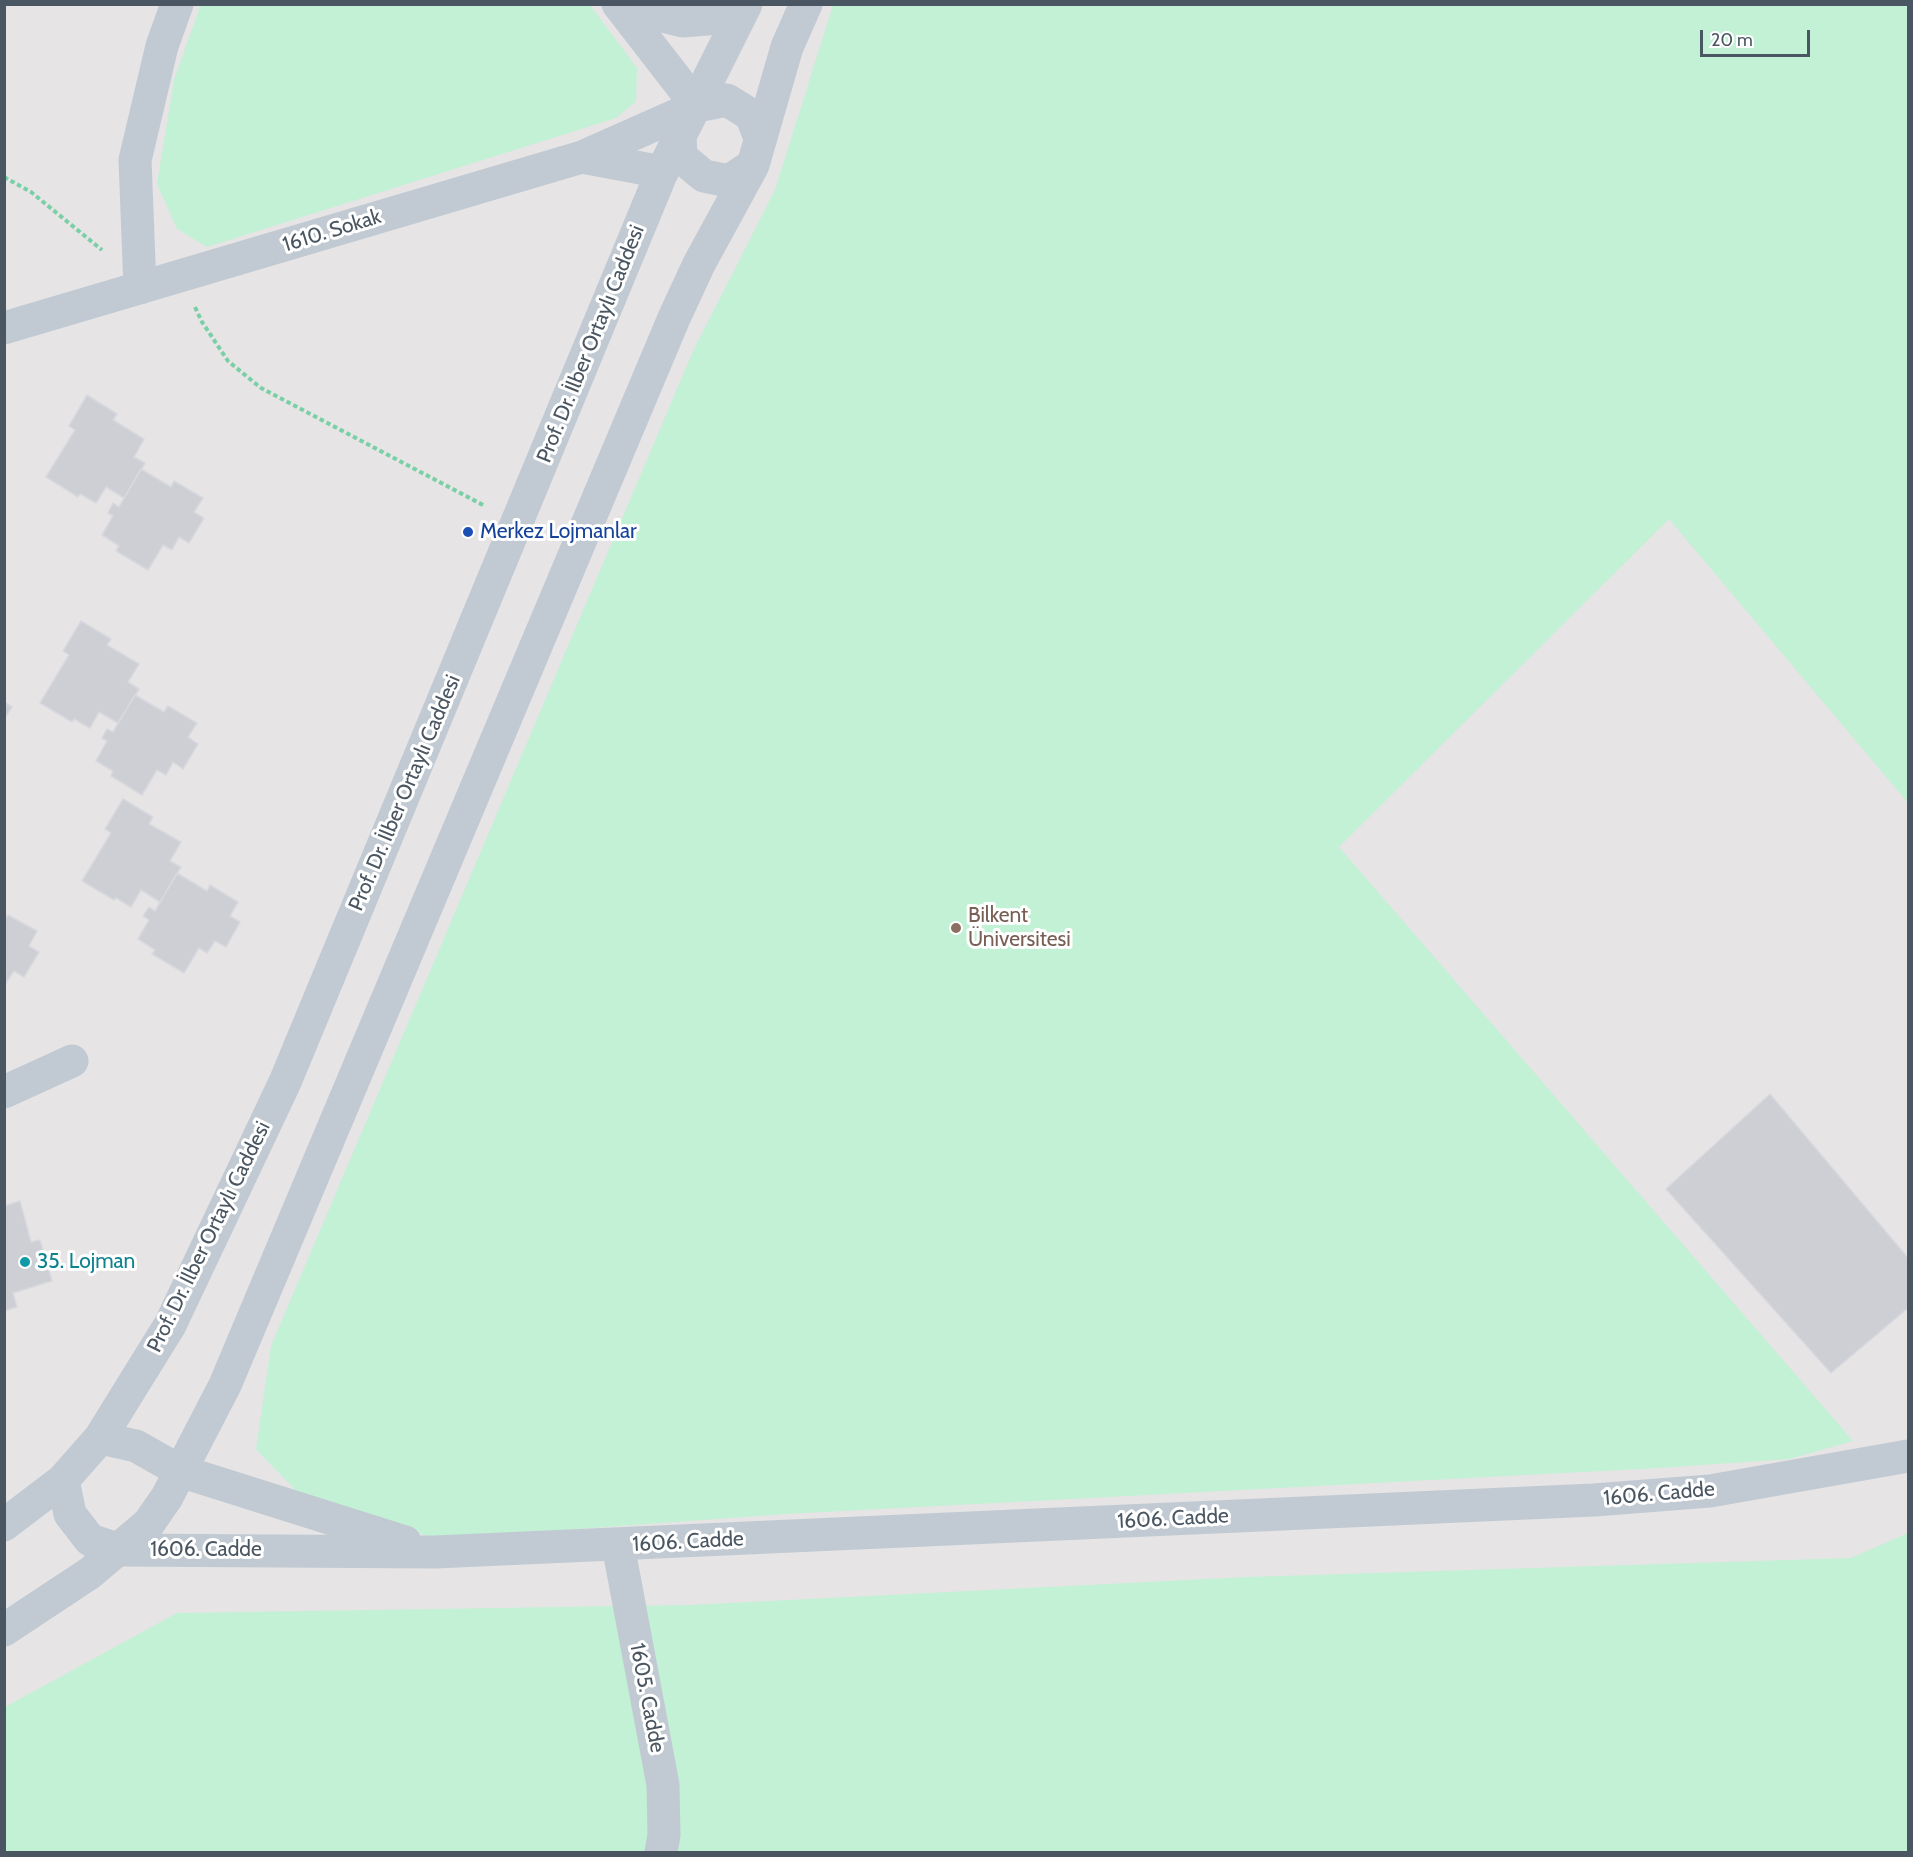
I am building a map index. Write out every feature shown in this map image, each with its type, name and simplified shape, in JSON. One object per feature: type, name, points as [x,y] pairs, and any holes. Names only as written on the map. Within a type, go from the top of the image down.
[{"type":"street","points":[[139,283],[135,160],[162,46],[177,4]]},
{"type":"street","points":[[618,4],[697,106]]},
{"type":"street","points":[[636,4],[655,14],[683,21],[718,18],[740,4]]},
{"type":"street","name":"Prof. Dr. İlber Ortaylı Caddesi","points":[[4,1526],[63,1480],[100,1438],[170,1324],[285,1082],[662,172],[746,4]]},
{"type":"street","points":[[4,1630],[120,1550],[149,1523],[180,1471],[225,1385],[674,318],[756,151],[787,47],[806,4]]},
{"type":"street","points":[[633,136],[656,114],[664,89],[662,62]]},
{"type":"street","points":[[582,157],[697,106],[727,100],[751,115],[756,151],[729,181],[704,176],[681,157],[680,134]]},
{"type":"street","name":"1610. Sokak","points":[[4,328],[139,283],[181,276],[582,157],[662,172]]},
{"type":"street","points":[[4,1092],[72,1061]]},
{"type":"street","points":[[100,1438],[136,1446],[180,1471]]},
{"type":"street","name":"1606. Cadde","points":[[120,1550],[435,1552],[1594,1500],[1710,1491],[1908,1456]]},
{"type":"street","name":"1606. Cadde","points":[[180,1471],[435,1552]]},
{"type":"street","points":[[63,1480],[70,1514],[90,1540],[120,1550]]},
{"type":"street","name":"1605. Cadde","points":[[618,1545],[663,1785],[664,1835],[661,1852]]},
{"type":"path","points":[[4,177],[31,192],[139,283]]},
{"type":"path","points":[[181,276],[202,322],[228,361],[261,388],[517,523]]},
{"type":"shaded area","name":"Bilkent Üniversitesi","points":[[5,5],[1908,5],[1908,1852],[5,1852]]},
{"type":"green space","points":[[201,4],[590,5],[637,68],[636,101],[616,118],[207,247],[177,229],[157,184],[174,80]]},
{"type":"green space","points":[[833,5],[1908,5],[1908,803],[1669,519],[1339,847],[1853,1441],[1789,1459],[1659,1468],[786,1514],[439,1539],[305,1500],[256,1449],[271,1346],[694,349],[775,190]]},
{"type":"green space","points":[[1908,1533],[1908,1852],[5,1852],[5,1707],[177,1613],[689,1605],[1247,1577],[1851,1558]]},
{"type":"building","points":[[87,395],[117,414],[113,420],[144,439],[134,457],[145,463],[124,498],[106,487],[96,503],[80,494],[78,497],[46,477],[75,430],[69,426]]},
{"type":"building","points":[[141,469],[171,487],[174,481],[203,498],[194,512],[204,518],[189,543],[179,537],[172,550],[163,545],[148,570],[116,551],[119,546],[102,535],[113,516],[108,513],[113,503],[119,507]]},
{"type":"building","points":[[81,621],[111,639],[107,645],[139,664],[128,682],[139,689],[118,723],[99,712],[90,728],[74,719],[72,722],[40,703],[69,655],[63,651]]},
{"type":"building","points":[[135,695],[164,712],[168,706],[197,723],[188,737],[198,744],[183,769],[173,762],[166,775],[157,770],[142,795],[111,776],[113,771],[96,761],[107,741],[102,738],[107,729],[113,732]]},
{"type":"building","points":[[4,702],[12,707],[4,719]]},
{"type":"building","points":[[123,799],[153,817],[149,824],[181,842],[170,861],[181,867],[160,902],[141,890],[131,907],[82,881],[111,833],[105,829]]},
{"type":"building","points":[[177,873],[207,891],[210,885],[238,902],[230,916],[240,922],[226,947],[215,941],[207,953],[199,948],[184,973],[152,954],[155,950],[138,939],[149,920],[143,916],[149,907],[155,911]]},
{"type":"building","points":[[8,915],[37,931],[29,946],[39,952],[24,977],[14,971],[6,983],[4,920]]},
{"type":"building","points":[[1770,1094],[1908,1258],[1908,1308],[1831,1373],[1666,1189]]},
{"type":"building","name":"35. Lojman","points":[[20,1201],[31,1242],[40,1240],[52,1281],[13,1293],[17,1307],[4,1311],[4,1206]]},
{"type":"place","name":"Merkez Lojmanlar","points":[[468,532]]},
{"type":"place","name":"Bilkent Üniversitesi","points":[[956,928]]},
{"type":"place","name":"35. Lojman","points":[[25,1262]]}]
